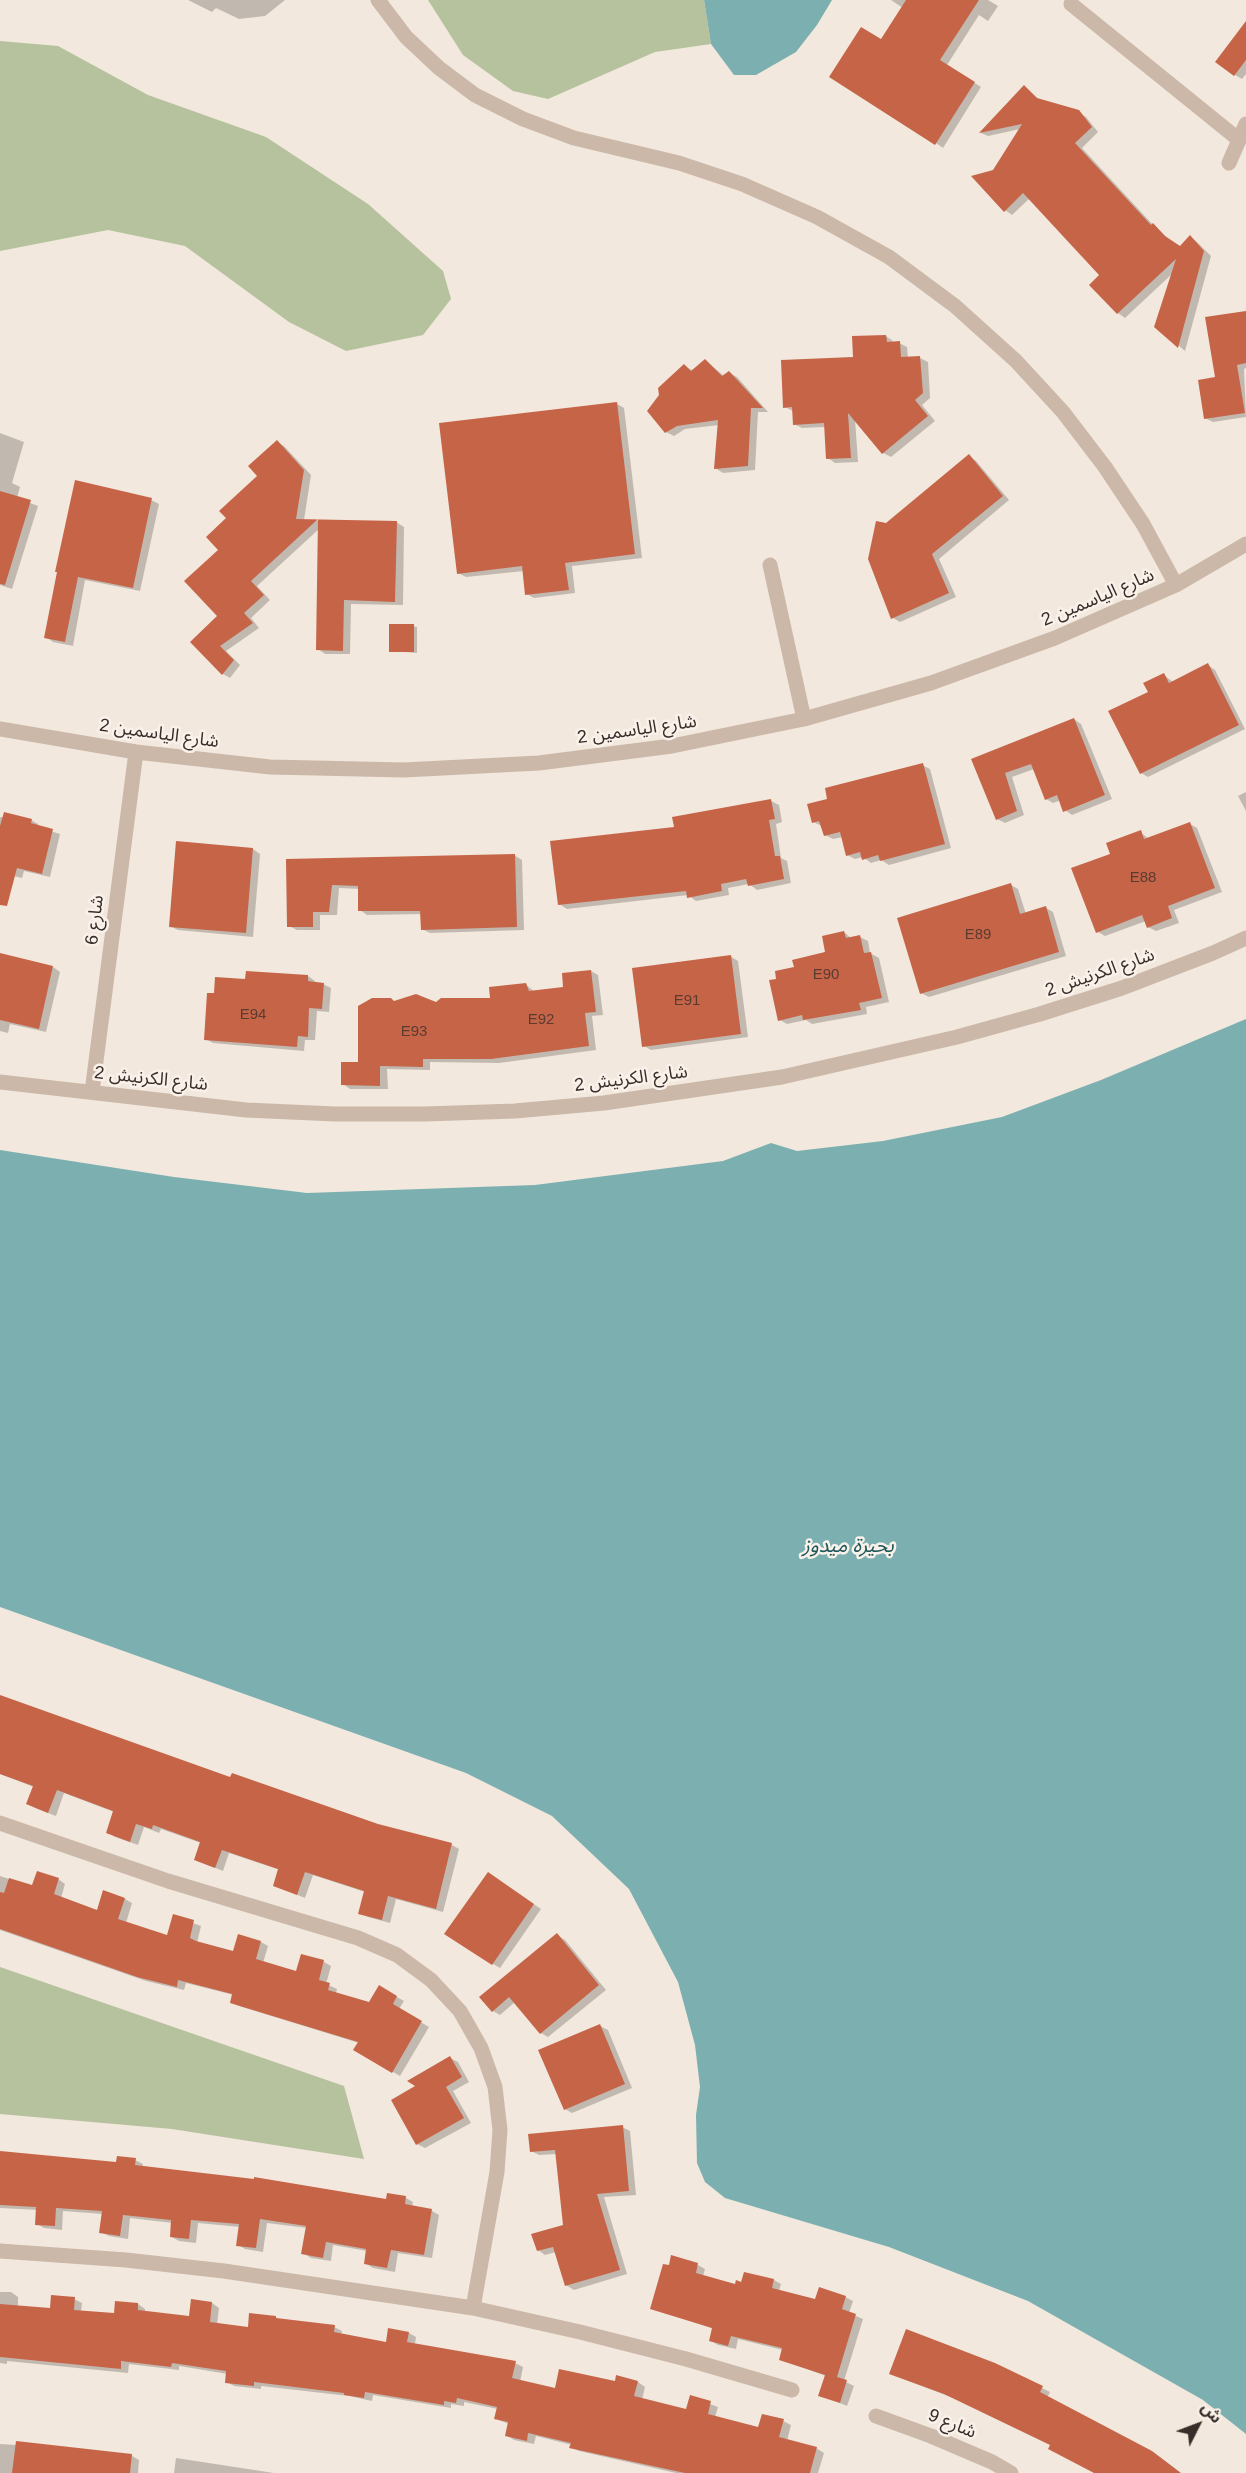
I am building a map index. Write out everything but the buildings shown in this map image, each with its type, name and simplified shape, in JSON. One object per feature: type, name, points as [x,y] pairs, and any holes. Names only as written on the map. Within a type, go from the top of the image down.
[{"type":"street","points":[[378,0],[406,37],[439,68],[475,95],[523,119],[574,138],[690,167],[742,184],[806,212],[889,257],[955,306],[1016,360],[1063,412],[1105,467],[1143,524],[1176,585]]},
{"type":"street","points":[[1071,4],[1238,139]]},
{"type":"street","points":[[1229,163],[1246,124]]},
{"type":"street","name":"شارع الياسمين 2","points":[[0,729],[136,752],[270,767],[404,770],[539,763],[661,748],[804,719],[931,683],[1055,638],[1176,585],[1246,544]]},
{"type":"street","points":[[770,565],[804,719]]},
{"type":"street","name":"شارع 6","points":[[92,1092],[136,752]]},
{"type":"street","name":"شارع الكرنيش 2","points":[[0,1082],[246,1110],[335,1114],[515,1111],[693,1091],[782,1077],[870,1058],[1040,1014],[1132,984],[1246,938]]},
{"type":"street","points":[[0,1823],[168,1881],[358,1938],[397,1955],[431,1980],[460,2011],[481,2048],[495,2087],[500,2130],[497,2172],[473,2308]]},
{"type":"street","points":[[0,2251],[126,2260],[224,2271],[473,2308],[644,2348],[792,2390]]},
{"type":"street","name":"شارع 9","points":[[876,2416],[931,2436],[990,2468],[1011,2473]]},
{"type":"green space","points":[[428,0],[704,0],[711,44],[655,52],[548,99],[513,91],[463,55]]},
{"type":"green space","points":[[0,41],[58,46],[148,95],[266,137],[368,204],[443,271],[451,299],[423,335],[346,351],[289,322],[185,246],[108,230],[0,251]]},
{"type":"green space","points":[[0,1967],[344,2086],[364,2159],[172,2129],[0,2114]]},
{"type":"water","points":[[704,0],[832,0],[817,25],[796,52],[756,75],[734,75],[711,44]]},
{"type":"water","name":"بحيرة ميدوز","points":[[1246,1019],[1246,2434],[1203,2400],[1028,2301],[889,2247],[725,2198],[705,2182],[697,2163],[696,2115],[700,2087],[695,2045],[678,1982],[629,1889],[552,1816],[466,1773],[0,1607],[0,1150],[174,1177],[307,1193],[535,1185],[723,1161],[771,1143],[797,1151],[883,1141],[1002,1117],[1101,1080]]}]
